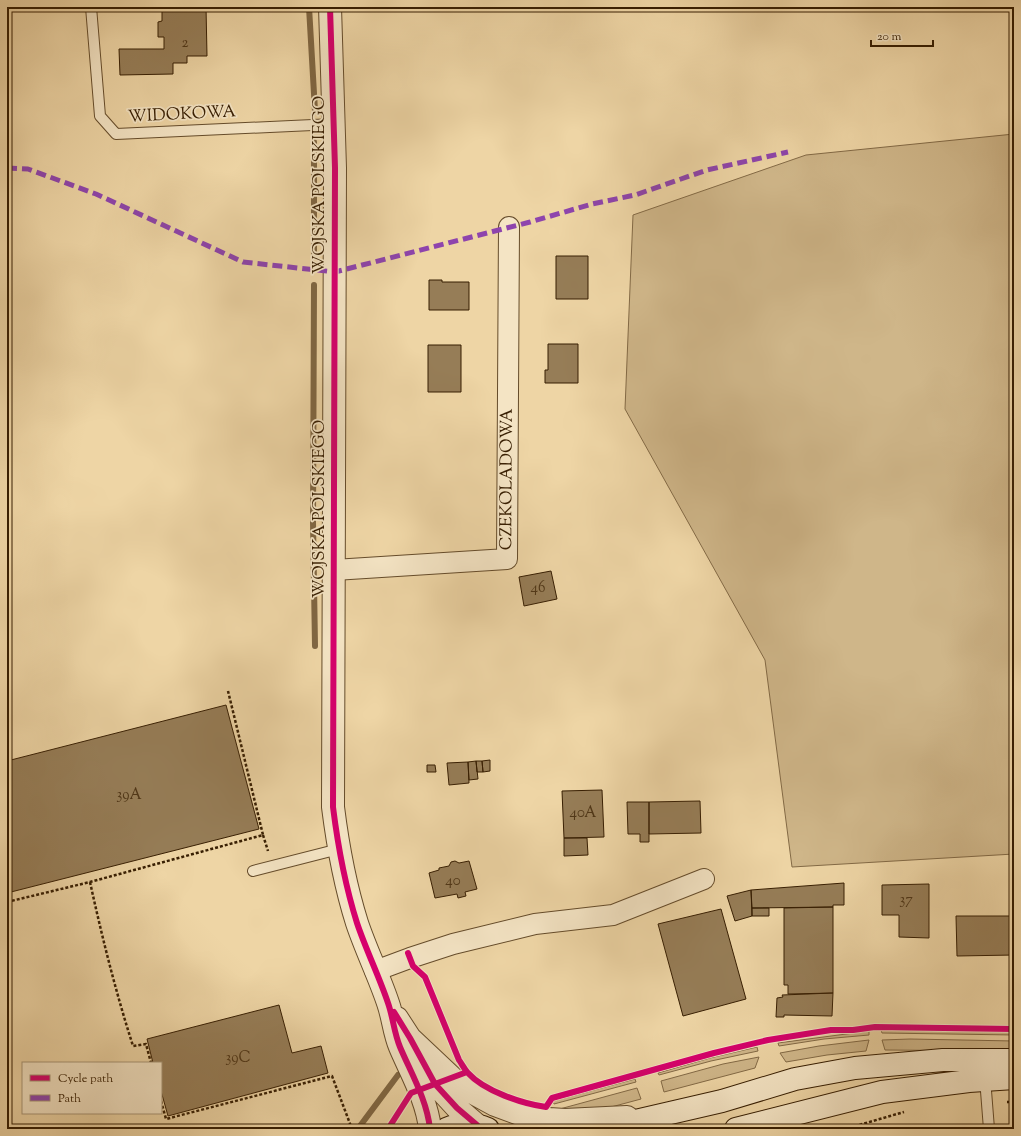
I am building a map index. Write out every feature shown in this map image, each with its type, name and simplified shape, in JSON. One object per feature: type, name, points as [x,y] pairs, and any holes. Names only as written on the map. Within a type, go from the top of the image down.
[{"type":"street","name":"WOJSKA POLSKIEGO","points":[[330,7],[334,124],[333,807],[344,877],[358,924],[375,971],[405,1042]]},
{"type":"street","name":"CZEKOLADOWA","points":[[334,570],[507,560],[509,227]]},
{"type":"street","points":[[375,971],[453,944],[535,924],[613,914],[704,878]]},
{"type":"street","points":[[405,1042],[462,1087],[495,1105],[522,1115],[565,1120],[663,1116]]},
{"type":"street","points":[[405,1042],[435,1084],[457,1108],[482,1127]]},
{"type":"street","points":[[405,1042],[429,1121],[430,1129]]},
{"type":"street","points":[[601,1129],[663,1116],[795,1079],[855,1068],[943,1060],[1014,1060]]},
{"type":"street","points":[[736,1129],[882,1092],[1014,1078]]},
{"type":"street","points":[[446,1129],[457,1125],[482,1127]]},
{"type":"lane","name":"WIDOKOWA","points":[[91,7],[100,116],[116,134],[334,124]]},
{"type":"lane","points":[[253,871],[339,849]]},
{"type":"lane","points":[[989,1129],[984,1080],[992,1060]]},
{"type":"path","points":[[228,691],[267,851],[272,851]]},
{"type":"path","points":[[7,902],[90,882],[263,835]]},
{"type":"path","points":[[90,882],[122,1013],[133,1046],[146,1044],[151,1062]]},
{"type":"path","points":[[162,1105],[166,1119],[332,1076],[352,1129]]},
{"type":"path","points":[[987,1101],[1014,1102]]},
{"type":"path","points":[[845,1129],[906,1112]]},
{"type":"shaded area","points":[[1014,134],[1014,854],[792,867],[765,660],[625,409],[633,215],[806,155]]},
{"type":"shaded area","points":[[881,1030],[1014,1032],[1014,1035],[882,1033]]},
{"type":"shaded area","points":[[869,1031],[869,1035],[824,1039],[779,1046],[778,1043]]},
{"type":"shaded area","points":[[910,1039],[1014,1041],[1014,1051],[885,1050],[882,1040]]},
{"type":"shaded area","points":[[869,1040],[866,1051],[827,1055],[786,1062],[780,1053],[819,1046]]},
{"type":"shaded area","points":[[757,1047],[758,1051],[711,1061],[659,1075],[658,1073],[710,1058]]},
{"type":"shaded area","points":[[759,1057],[755,1068],[664,1092],[661,1081],[723,1064]]},
{"type":"shaded area","points":[[635,1079],[636,1082],[554,1104],[553,1101]]},
{"type":"shaded area","points":[[637,1088],[641,1099],[600,1110],[556,1110]]},
{"type":"building","points":[[162,7],[206,7],[207,56],[187,56],[187,63],[173,63],[173,74],[120,75],[119,49],[164,49],[164,37],[158,37],[158,22],[162,21]]},
{"type":"building","points":[[556,256],[588,256],[588,299],[556,299]]},
{"type":"building","points":[[429,280],[442,280],[442,282],[469,282],[469,310],[429,310]]},
{"type":"building","points":[[548,344],[578,344],[578,383],[545,383],[545,370],[548,370]]},
{"type":"building","points":[[428,345],[461,345],[461,392],[428,392]]},
{"type":"building","points":[[551,571],[557,599],[524,606],[519,577]]},
{"type":"building","points":[[226,705],[259,829],[7,893],[7,761]]},
{"type":"building","points":[[490,760],[490,771],[483,772],[482,761]]},
{"type":"building","points":[[476,761],[482,761],[483,772],[477,772]]},
{"type":"building","points":[[476,761],[478,779],[469,780],[468,762]]},
{"type":"building","points":[[468,762],[469,783],[449,785],[447,763]]},
{"type":"building","points":[[427,765],[435,765],[436,772],[427,772]]},
{"type":"building","points":[[602,790],[604,837],[564,838],[562,791]]},
{"type":"building","points":[[700,801],[701,833],[649,834],[649,802]]},
{"type":"building","points":[[627,802],[649,802],[649,842],[640,842],[640,834],[628,834]]},
{"type":"building","points":[[564,838],[587,838],[588,855],[564,856]]},
{"type":"building","points":[[455,861],[459,863],[469,861],[477,889],[465,892],[466,896],[458,898],[457,894],[435,898],[429,873],[439,870],[439,868],[449,866],[451,862]]},
{"type":"building","points":[[844,883],[844,905],[833,905],[833,907],[752,908],[751,890]]},
{"type":"building","points":[[929,884],[929,938],[899,937],[899,915],[882,915],[882,885]]},
{"type":"building","points":[[751,890],[752,916],[735,921],[727,896]]},
{"type":"building","points":[[833,907],[833,993],[788,994],[788,985],[784,985],[784,908]]},
{"type":"building","points":[[752,908],[769,908],[769,916],[752,916]]},
{"type":"building","points":[[721,909],[746,999],[683,1016],[658,924]]},
{"type":"building","points":[[956,916],[1014,916],[1014,955],[957,956]]},
{"type":"building","points":[[833,993],[832,1016],[784,1015],[784,1017],[776,1017],[777,998],[783,997],[782,995]]},
{"type":"building","points":[[279,1005],[292,1053],[321,1046],[328,1073],[168,1116],[162,1095],[162,1062],[153,1062],[147,1039]]},
{"type":"waterway","points":[[309,7],[315,111]]},
{"type":"waterway","points":[[314,142],[314,254]]},
{"type":"waterway","points":[[314,285],[313,522],[315,646]]},
{"type":"waterway","points":[[355,1129],[360,1126],[398,1075]]},
{"type":"marked path","points":[[7,168],[28,169],[96,194],[243,262],[335,272],[530,222],[592,204],[635,195],[707,170],[788,152]]},
{"type":"cycle path","points":[[330,7],[335,168],[333,807],[342,866],[357,923],[388,1003],[398,1042],[426,1108],[430,1129]]},
{"type":"cycle path","points":[[408,953],[413,966],[425,977],[459,1060],[475,1080],[504,1096],[546,1107],[552,1098],[714,1053],[768,1040],[831,1030],[853,1030],[875,1027],[1014,1029]]},
{"type":"cycle path","points":[[394,1012],[435,1084],[457,1108],[477,1125]]},
{"type":"cycle path","points":[[388,1129],[411,1093],[467,1072]]}]
